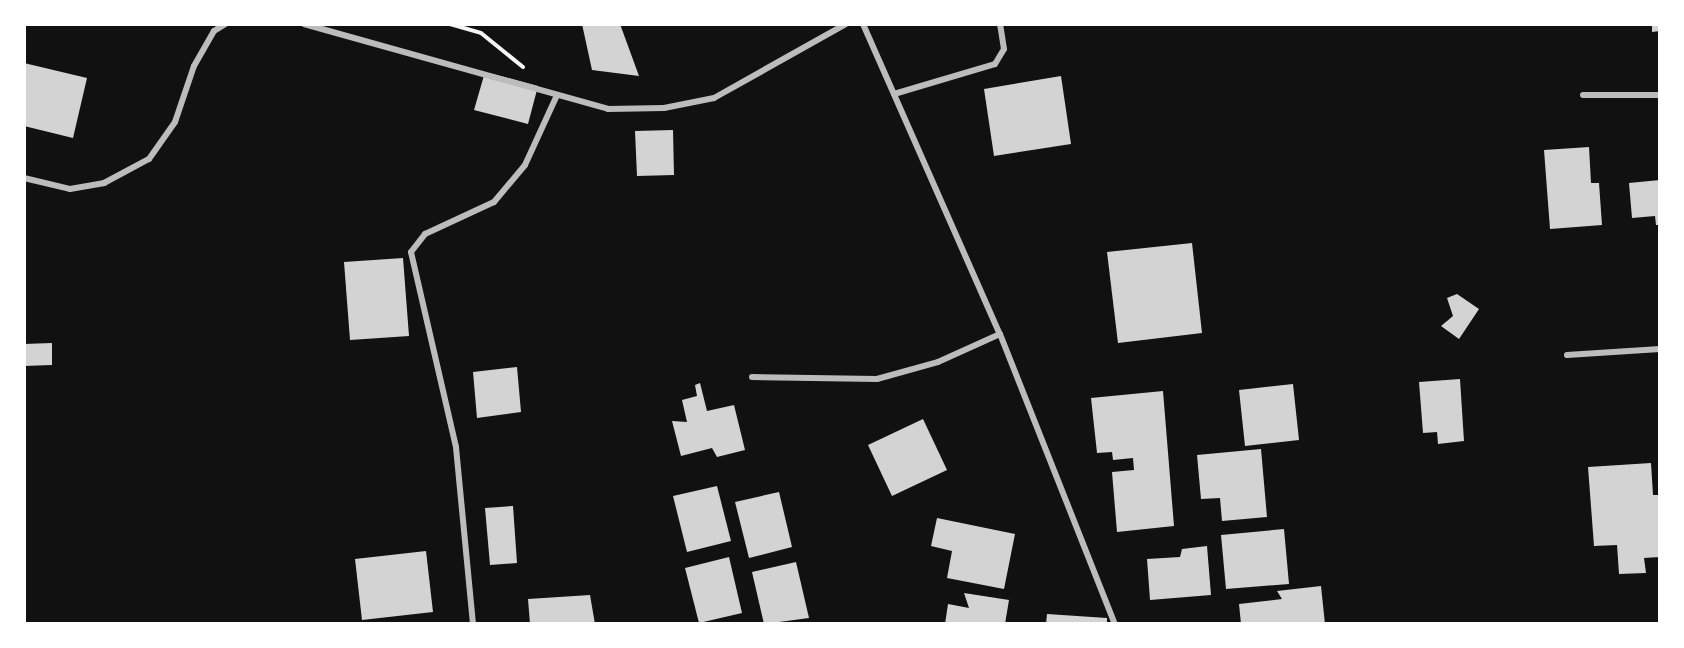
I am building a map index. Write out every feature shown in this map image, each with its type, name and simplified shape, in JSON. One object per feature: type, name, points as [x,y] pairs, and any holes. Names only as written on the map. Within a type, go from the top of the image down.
[{"type":"street","points":[[24,178],[70,189],[104,183],[149,159],[176,122],[194,66],[214,31],[225,24]]},
{"type":"street","points":[[304,24],[608,109],[664,108],[714,98],[846,24]]},
{"type":"street","points":[[863,24],[1000,334],[1115,624]]},
{"type":"street","points":[[894,94],[995,64],[1004,49],[1000,24]]},
{"type":"street","points":[[473,624],[456,447],[411,252],[425,234],[494,202],[525,165],[557,95]]},
{"type":"street","points":[[1583,95],[1660,95]]},
{"type":"street","points":[[752,377],[878,379],[938,362],[1000,334]]},
{"type":"street","points":[[1567,355],[1660,349]]},
{"type":"path","points":[[450,24],[481,33],[513,56],[543,91]]},
{"type":"building","points":[[582,24],[620,24],[639,76],[592,70]]},
{"type":"building","points":[[1652,24],[1660,24],[1660,31],[1652,32]]},
{"type":"building","points":[[24,63],[87,78],[73,138],[24,126]]},
{"type":"building","points":[[485,72],[538,86],[528,124],[474,110]]},
{"type":"building","points":[[1061,76],[1071,144],[994,156],[984,89]]},
{"type":"building","points":[[673,130],[674,175],[637,176],[635,131]]},
{"type":"building","points":[[1589,147],[1591,183],[1599,183],[1602,225],[1550,229],[1544,150]]},
{"type":"building","points":[[1660,180],[1660,225],[1656,225],[1655,216],[1632,218],[1629,183]]},
{"type":"building","points":[[1192,243],[1202,333],[1118,343],[1107,252]]},
{"type":"building","points":[[403,258],[409,336],[350,340],[344,262]]},
{"type":"building","points":[[1457,294],[1479,309],[1459,339],[1441,326],[1453,316],[1447,298]]},
{"type":"building","points":[[52,343],[52,365],[24,366],[24,344]]},
{"type":"building","points":[[517,367],[521,412],[477,418],[473,372]]},
{"type":"building","points":[[1460,379],[1464,441],[1438,444],[1437,432],[1423,433],[1419,382]]},
{"type":"building","points":[[700,383],[707,411],[734,405],[745,450],[717,457],[712,448],[681,456],[672,421],[687,422],[682,400],[697,396],[695,385]]},
{"type":"building","points":[[1293,384],[1299,440],[1245,446],[1239,390]]},
{"type":"building","points":[[1163,391],[1174,526],[1117,532],[1112,472],[1134,470],[1133,458],[1113,460],[1112,452],[1097,453],[1091,398]]},
{"type":"building","points":[[923,419],[947,470],[892,496],[868,445]]},
{"type":"building","points":[[1261,449],[1267,517],[1222,521],[1220,498],[1201,499],[1197,455]]},
{"type":"building","points":[[1651,463],[1653,495],[1660,495],[1660,557],[1644,558],[1646,573],[1619,574],[1617,545],[1594,546],[1588,467]]},
{"type":"building","points":[[717,486],[731,541],[687,552],[673,496]]},
{"type":"building","points":[[779,492],[792,547],[749,558],[735,502]]},
{"type":"building","points":[[513,506],[517,563],[490,565],[485,508]]},
{"type":"building","points":[[937,518],[1015,534],[1004,589],[947,578],[952,551],[931,546]]},
{"type":"building","points":[[1284,529],[1289,584],[1226,589],[1221,535]]},
{"type":"building","points":[[1207,546],[1211,595],[1150,600],[1147,559],[1180,557],[1182,549]]},
{"type":"building","points":[[426,551],[433,612],[362,620],[355,559]]},
{"type":"building","points":[[729,557],[742,613],[699,623],[685,568]]},
{"type":"building","points":[[796,562],[809,618],[764,624],[752,572]]},
{"type":"building","points":[[1321,586],[1325,624],[1241,624],[1239,604],[1282,599],[1277,591]]},
{"type":"building","points":[[964,593],[1009,600],[1005,624],[945,624],[948,604],[969,608]]},
{"type":"building","points":[[590,595],[595,624],[530,624],[528,599]]},
{"type":"building","points":[[1047,614],[1107,618],[1107,624],[1046,624]]}]
